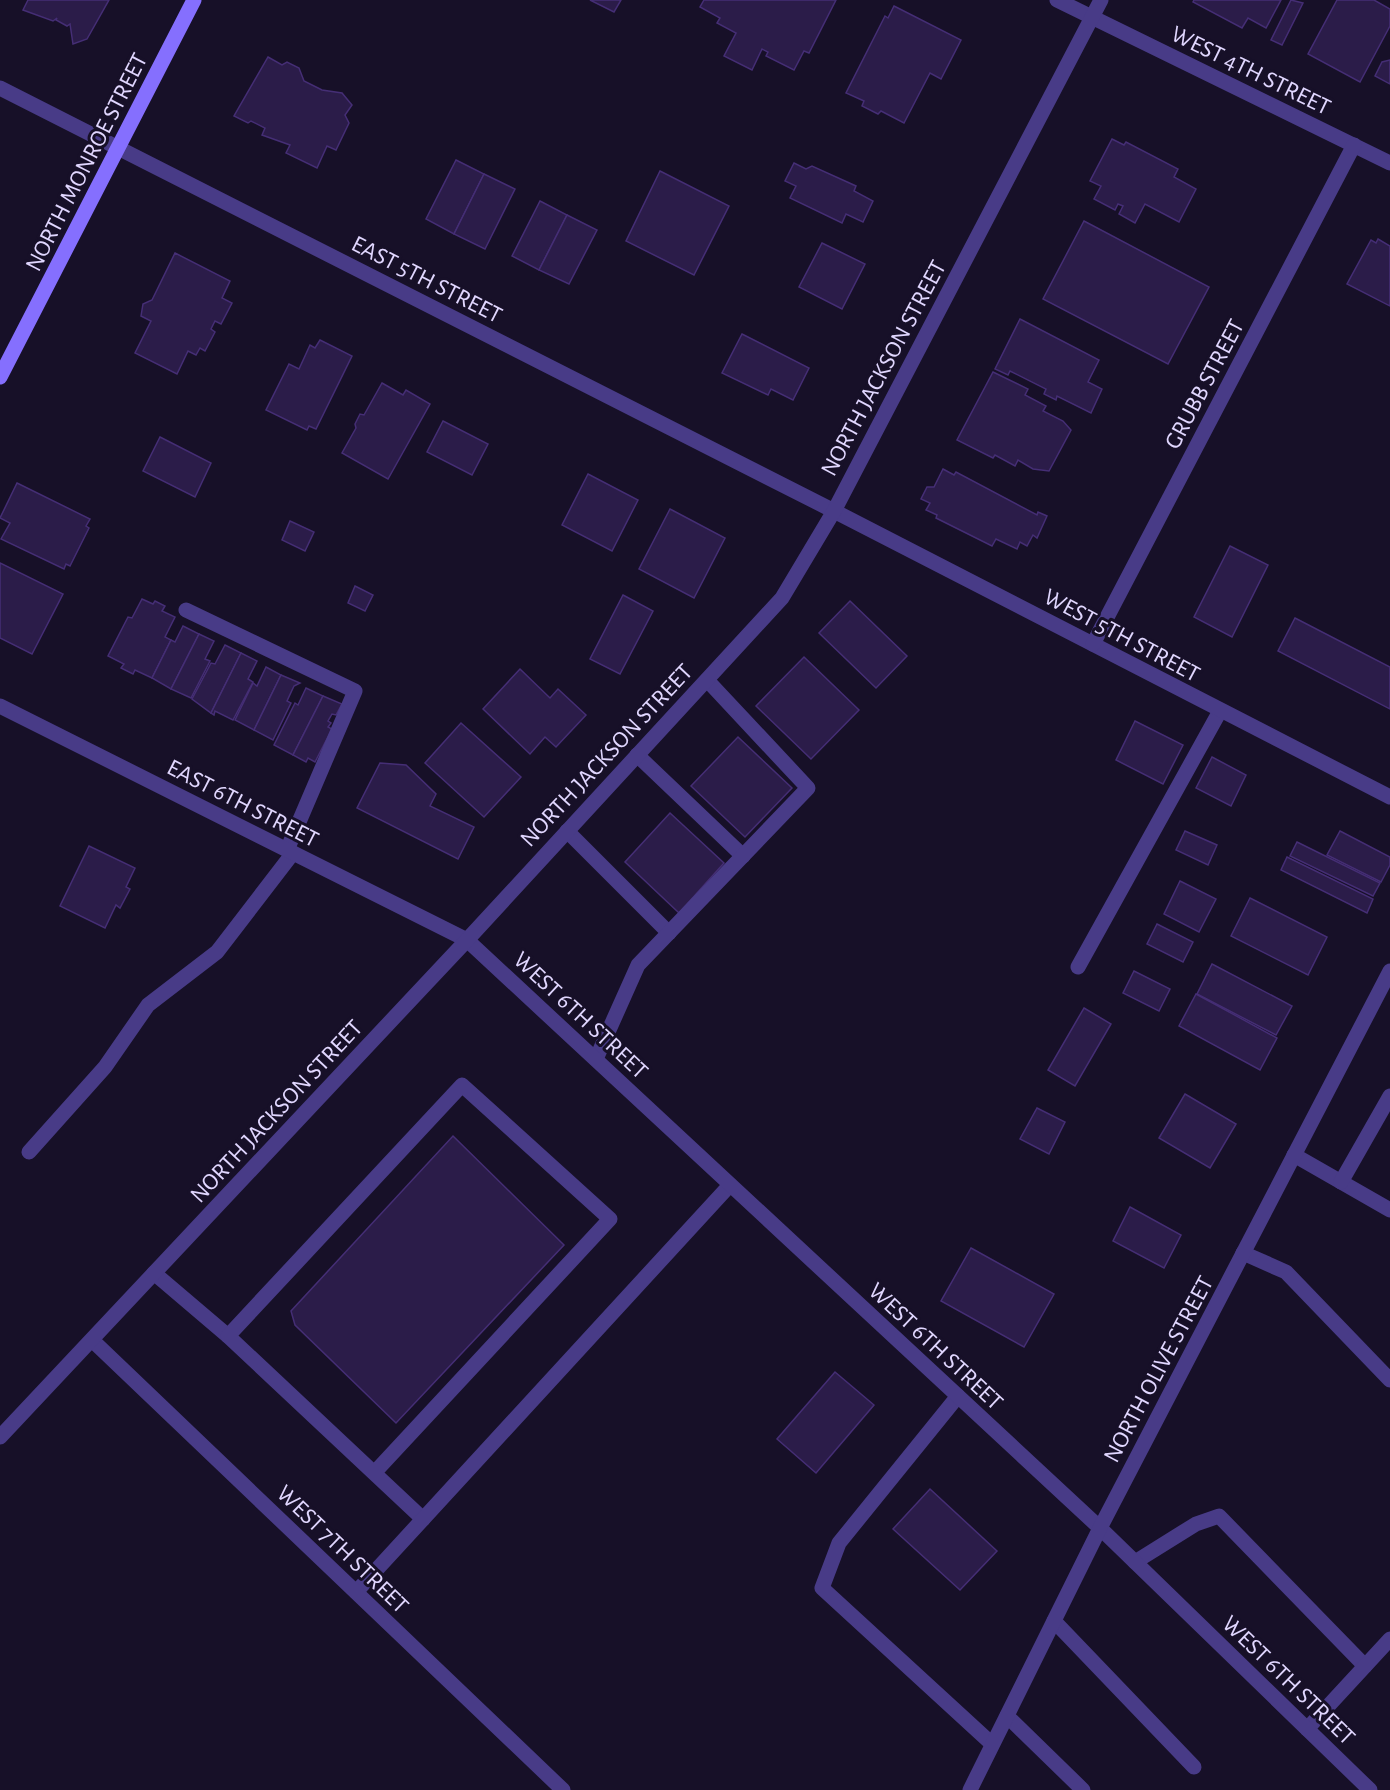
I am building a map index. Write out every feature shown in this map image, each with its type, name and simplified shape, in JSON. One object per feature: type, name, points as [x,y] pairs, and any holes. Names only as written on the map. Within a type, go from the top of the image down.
[{"type":"main road","name":"NORTH MONROE STREET","points":[[0,377],[194,0]]},
{"type":"street","name":"WEST 4TH STREET","points":[[1057,0],[1390,163]]},
{"type":"street","name":"NORTH JACKSON STREET","points":[[0,1437],[467,940],[782,598],[834,511],[1101,0]]},
{"type":"street","name":"EAST 5TH STREET","points":[[0,88],[834,511]]},
{"type":"street","name":"GRUBB STREET","points":[[1093,644],[1354,145]]},
{"type":"street","name":"WEST 5TH STREET","points":[[834,511],[1390,798]]},
{"type":"street","points":[[29,1152],[105,1067],[148,1005],[217,952],[290,851],[355,692],[186,610]]},
{"type":"street","points":[[596,1059],[638,965],[808,788],[706,680]]},
{"type":"street","name":"EAST 6TH STREET","points":[[0,706],[467,940]]},
{"type":"street","points":[[1078,967],[1220,711]]},
{"type":"street","points":[[638,755],[743,856]]},
{"type":"street","points":[[567,831],[669,933]]},
{"type":"street","name":"WEST 6TH STREET","points":[[467,940],[1100,1528],[1370,1790]]},
{"type":"street","name":"NORTH OLIVE STREET","points":[[970,1790],[1100,1528],[1390,971]]},
{"type":"street","points":[[228,1336],[462,1085],[610,1219],[375,1472]]},
{"type":"street","points":[[1341,1182],[1390,1096]]},
{"type":"street","points":[[1294,1155],[1390,1210]]},
{"type":"street","points":[[356,1592],[730,1185]]},
{"type":"street","points":[[1243,1253],[1286,1272],[1390,1380]]},
{"type":"street","points":[[154,1274],[228,1336],[423,1519]]},
{"type":"street","name":"WEST 7TH STREET","points":[[92,1340],[563,1790]]},
{"type":"street","points":[[958,1396],[839,1543],[822,1587],[993,1744]]},
{"type":"street","points":[[1135,1562],[1196,1524],[1219,1516],[1365,1666]]},
{"type":"street","points":[[1054,1621],[1194,1767]]},
{"type":"street","points":[[1307,1729],[1390,1639]]},
{"type":"street","points":[[1006,1716],[1083,1790]]},
{"type":"building","points":[[28,0],[109,0],[87,39],[73,44],[70,24],[67,26],[56,20],[57,18],[53,21],[23,10]]},
{"type":"building","points":[[590,0],[621,0],[614,12]]},
{"type":"building","points":[[704,0],[836,0],[809,53],[804,51],[794,70],[766,56],[768,52],[762,49],[752,70],[724,56],[736,33],[717,23],[720,18],[700,7]]},
{"type":"building","points":[[1194,0],[1281,0],[1266,28],[1248,18],[1242,28],[1193,2]]},
{"type":"building","points":[[1291,0],[1303,3],[1282,45],[1271,40]]},
{"type":"building","points":[[1337,0],[1374,0],[1390,9],[1390,26],[1360,82],[1308,54]]},
{"type":"building","points":[[894,6],[961,40],[941,79],[930,73],[904,123],[881,111],[878,114],[862,106],[864,101],[846,93],[885,16],[888,18]]},
{"type":"building","points":[[268,57],[282,65],[287,62],[299,68],[304,81],[322,90],[342,93],[352,105],[345,115],[349,123],[336,150],[327,146],[317,168],[286,153],[290,145],[262,135],[265,128],[234,116]]},
{"type":"building","points":[[1390,60],[1390,84],[1375,76],[1382,62]]},
{"type":"building","points":[[1112,139],[1124,145],[1126,142],[1178,169],[1174,177],[1196,189],[1179,222],[1145,204],[1135,223],[1119,214],[1123,206],[1118,204],[1115,210],[1094,199],[1101,186],[1090,181]]},
{"type":"building","points":[[456,160],[484,174],[454,234],[426,219]]},
{"type":"building","points":[[794,163],[806,169],[812,166],[856,186],[854,191],[873,201],[863,222],[846,214],[842,223],[790,198],[796,186],[785,181]]},
{"type":"building","points":[[660,171],[729,206],[694,275],[626,241]]},
{"type":"building","points":[[484,174],[515,189],[485,249],[454,234]]},
{"type":"building","points":[[540,201],[567,215],[539,270],[512,256]]},
{"type":"building","points":[[567,215],[597,230],[569,284],[539,270]]},
{"type":"building","points":[[1084,221],[1209,287],[1168,364],[1043,299]]},
{"type":"building","points":[[1378,239],[1390,246],[1390,306],[1347,284],[1371,240],[1376,243]]},
{"type":"building","points":[[822,243],[865,264],[842,309],[799,287]]},
{"type":"building","points":[[175,253],[230,281],[222,298],[232,303],[221,324],[215,321],[211,329],[215,332],[205,351],[200,348],[196,355],[188,351],[177,374],[135,353],[151,321],[141,316],[143,304],[152,300]]},
{"type":"building","points":[[1020,319],[1099,360],[1088,382],[1102,389],[1091,413],[1057,396],[1056,400],[1044,394],[1046,389],[1010,371],[1008,375],[995,369]]},
{"type":"building","points":[[742,334],[809,368],[793,400],[771,389],[768,395],[722,373]]},
{"type":"building","points":[[320,340],[352,356],[316,429],[309,426],[307,430],[266,410],[289,364],[299,369],[310,345],[315,348]]},
{"type":"building","points":[[993,372],[1028,389],[1025,395],[1046,406],[1043,411],[1063,421],[1071,430],[1049,471],[1033,469],[1018,460],[1015,466],[995,455],[993,458],[957,440]]},
{"type":"building","points":[[382,383],[403,395],[406,390],[430,404],[388,479],[342,453],[356,428],[355,424],[360,414],[364,415]]},
{"type":"building","points":[[443,421],[488,444],[472,475],[427,452]]},
{"type":"building","points":[[160,437],[211,463],[195,497],[143,471]]},
{"type":"building","points":[[943,469],[954,475],[956,472],[1037,515],[1038,512],[1047,516],[1037,538],[1033,535],[1027,546],[1020,542],[1017,549],[996,539],[992,546],[936,518],[937,515],[926,510],[930,503],[921,499],[927,487],[934,487]]},
{"type":"building","points":[[588,474],[638,500],[612,551],[562,525]]},
{"type":"building","points":[[17,483],[90,519],[86,526],[89,528],[70,566],[66,564],[64,569],[1,539],[10,523],[0,518]]},
{"type":"building","points":[[670,509],[725,538],[694,598],[639,569]]},
{"type":"building","points":[[290,521],[314,532],[305,551],[282,540]]},
{"type":"building","points":[[1230,546],[1268,565],[1232,637],[1194,617]]},
{"type":"building","points":[[0,563],[63,594],[32,654],[0,638]]},
{"type":"building","points":[[355,586],[373,595],[365,611],[348,603]]},
{"type":"building","points":[[623,595],[653,611],[620,674],[590,659]]},
{"type":"building","points":[[142,599],[153,604],[155,601],[165,606],[162,611],[175,617],[165,637],[171,640],[152,678],[135,670],[133,674],[121,668],[124,664],[108,656],[128,617],[132,618]]},
{"type":"building","points":[[850,601],[907,656],[876,688],[819,633]]},
{"type":"building","points":[[1295,618],[1390,667],[1390,709],[1278,651]]},
{"type":"building","points":[[183,626],[199,634],[171,689],[152,678],[171,640],[175,642]]},
{"type":"building","points":[[199,634],[214,641],[205,659],[210,661],[191,698],[171,689]]},
{"type":"building","points":[[225,645],[241,653],[211,713],[192,699],[211,663],[215,664]]},
{"type":"building","points":[[241,653],[257,661],[248,679],[253,682],[233,720],[215,711],[214,715],[211,713]]},
{"type":"building","points":[[804,657],[859,710],[811,759],[756,706]]},
{"type":"building","points":[[266,667],[281,675],[254,730],[235,720],[253,683],[257,686]]},
{"type":"building","points":[[520,669],[550,698],[558,689],[586,715],[556,747],[545,737],[530,754],[483,709]]},
{"type":"building","points":[[281,675],[300,683],[294,686],[287,701],[291,703],[273,740],[254,730]]},
{"type":"building","points":[[306,688],[323,696],[293,755],[274,745],[295,703],[298,705]]},
{"type":"building","points":[[323,696],[342,704],[336,715],[332,714],[328,721],[331,723],[328,727],[332,729],[315,762],[308,758],[306,762],[293,755]]},
{"type":"building","points":[[1135,721],[1183,745],[1163,784],[1116,760]]},
{"type":"building","points":[[461,723],[521,777],[484,817],[425,763]]},
{"type":"building","points":[[738,737],[792,788],[745,837],[691,786]]},
{"type":"building","points":[[1212,757],[1246,775],[1231,806],[1196,788]]},
{"type":"building","points":[[380,763],[406,765],[436,794],[430,806],[474,827],[458,859],[357,808]]},
{"type":"building","points":[[670,813],[724,863],[679,913],[625,862]]},
{"type":"building","points":[[1185,831],[1217,845],[1208,865],[1176,850]]},
{"type":"building","points":[[1340,831],[1390,857],[1390,865],[1381,882],[1327,855]]},
{"type":"building","points":[[1297,842],[1380,883],[1373,896],[1290,856]]},
{"type":"building","points":[[89,846],[135,868],[126,887],[130,889],[120,908],[116,905],[105,928],[60,906]]},
{"type":"building","points":[[1287,857],[1373,899],[1367,913],[1281,870]]},
{"type":"building","points":[[1180,881],[1216,899],[1199,932],[1164,914]]},
{"type":"building","points":[[1250,898],[1327,937],[1308,975],[1231,936]]},
{"type":"building","points":[[1157,924],[1193,942],[1183,962],[1147,944]]},
{"type":"building","points":[[1212,964],[1292,1006],[1276,1035],[1197,994]]},
{"type":"building","points":[[1134,971],[1170,989],[1159,1011],[1123,993]]},
{"type":"building","points":[[1196,994],[1277,1038],[1260,1070],[1179,1026]]},
{"type":"building","points":[[1084,1008],[1111,1024],[1075,1086],[1048,1070]]},
{"type":"building","points":[[1185,1094],[1236,1124],[1210,1168],[1159,1138]]},
{"type":"building","points":[[1037,1108],[1065,1122],[1049,1154],[1020,1139]]},
{"type":"building","points":[[453,1136],[564,1245],[396,1423],[295,1325],[291,1311]]},
{"type":"building","points":[[1130,1207],[1181,1235],[1164,1268],[1113,1241]]},
{"type":"building","points":[[971,1248],[1054,1294],[1024,1347],[941,1301]]},
{"type":"building","points":[[835,1372],[874,1405],[816,1473],[777,1439]]},
{"type":"building","points":[[930,1489],[997,1551],[960,1590],[893,1529]]}]
